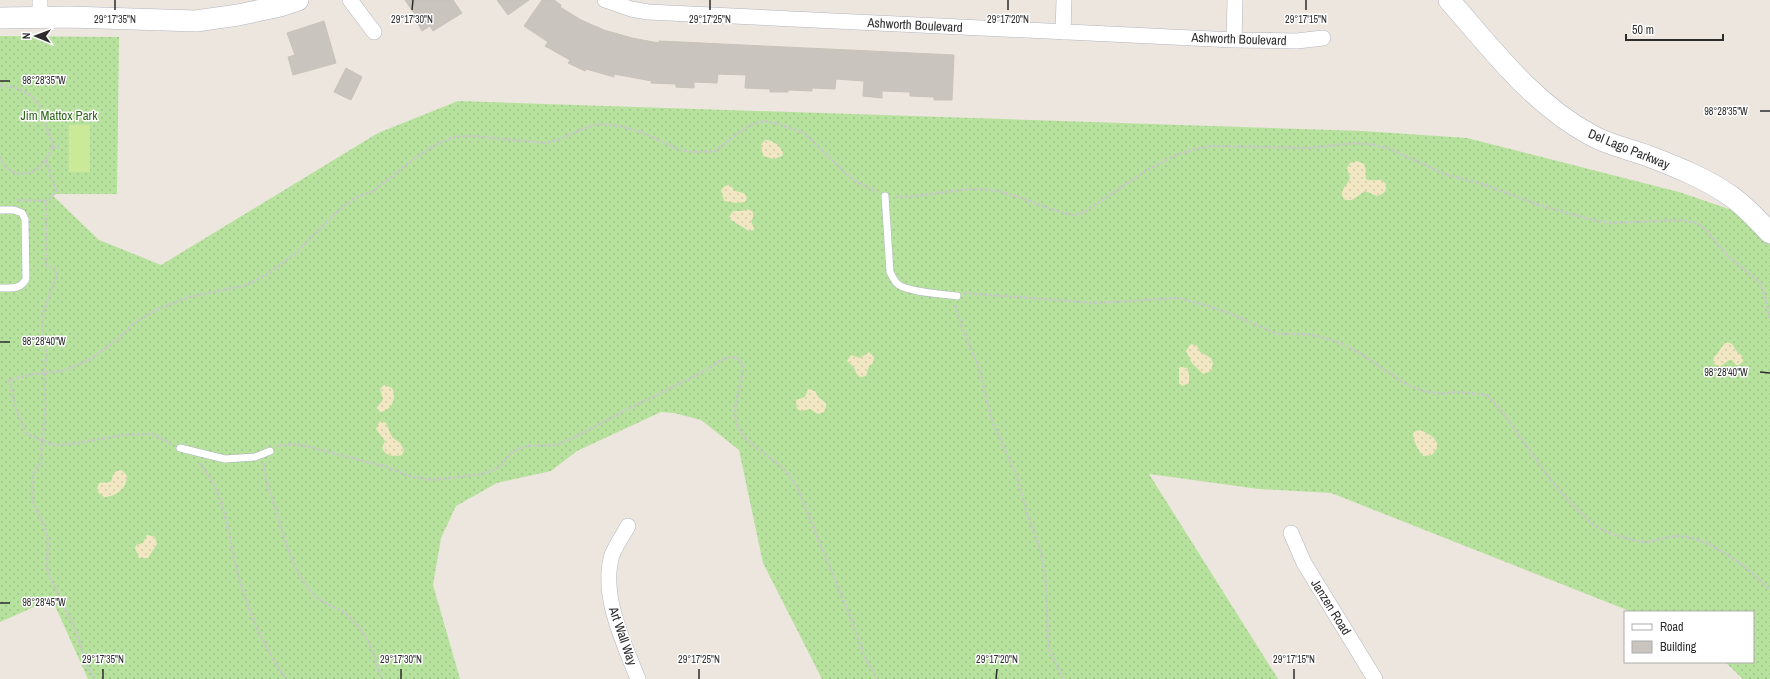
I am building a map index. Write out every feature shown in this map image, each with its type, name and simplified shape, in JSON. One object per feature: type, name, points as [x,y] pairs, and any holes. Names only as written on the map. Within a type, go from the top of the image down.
[{"type":"street","points":[[0,18],[40,8],[196,21],[245,14],[280,6],[298,0]]},
{"type":"street","points":[[350,0],[374,32]]},
{"type":"street","name":"Ashworth Boulevard","points":[[605,0],[631,9],[648,12],[685,7],[1063,32],[1234,40],[1297,41],[1323,38]]},
{"type":"street","points":[[1063,32],[1064,0]]},
{"type":"street","points":[[1234,40],[1235,0]]},
{"type":"street","name":"Del Lago Parkway","points":[[1449,0],[1536,95],[1566,121],[1593,136],[1648,156],[1708,182],[1733,198],[1748,210],[1770,233]]},
{"type":"street","name":"Art Wall Way","points":[[628,526],[615,547],[612,557],[610,575],[611,599],[615,620],[638,679]]},
{"type":"street","name":"Janzen Road","points":[[1291,533],[1304,563],[1375,679]]},
{"type":"lane","points":[[885,196],[890,272],[895,282],[901,287],[957,296]]},
{"type":"lane","points":[[0,210],[14,210],[22,213],[25,219],[26,279],[23,284],[16,288],[0,288]]},
{"type":"lane","points":[[180,448],[225,459],[255,457],[270,451]]},
{"type":"path","points":[[0,85],[17,87],[31,96],[40,107],[46,120],[52,147],[42,165],[28,174],[17,173],[1,165],[0,156]]},
{"type":"path","points":[[52,147],[62,147]]},
{"type":"path","points":[[15,200],[46,201],[52,197],[56,191],[46,160]]},
{"type":"path","points":[[46,201],[46,266],[50,266],[55,269],[57,275],[43,313],[42,339],[47,355],[44,367],[45,414],[40,464],[33,475],[32,499],[44,525],[48,540],[47,567],[49,576],[75,629],[87,664],[94,679]]},
{"type":"path","points":[[1064,679],[1050,652],[1048,640],[1046,584],[1041,552],[1027,513],[1017,477],[992,421],[979,368],[963,330],[955,305],[957,296],[965,293],[1096,303],[1178,298],[1228,313],[1277,334],[1318,336],[1341,343],[1361,354],[1402,382],[1423,391],[1441,394],[1458,392],[1487,395],[1511,425],[1548,479],[1589,522],[1604,531],[1641,541],[1647,542],[1673,536],[1687,537],[1702,542],[1720,551],[1743,567],[1770,590]]},
{"type":"path","points":[[381,679],[377,661],[367,639],[356,623],[313,594],[301,578],[291,557],[264,474],[264,460],[270,451],[280,445],[293,444],[310,447],[387,467],[409,476],[432,480],[483,474],[498,468],[511,453],[526,446],[557,445],[705,371],[721,360],[730,358],[737,358],[743,364],[743,376],[735,412],[738,427],[745,440],[786,471],[797,487],[851,619],[865,658],[877,679]]},
{"type":"path","points":[[9,380],[16,409],[26,433],[52,445],[72,444],[123,435],[152,434],[180,448],[194,458],[203,468],[216,488],[238,574],[252,615],[277,666],[286,679]]},
{"type":"green space","name":"Jim Mattox Park","points":[[0,36],[119,37],[117,194],[51,194],[99,240],[161,265],[378,133],[458,101],[1363,131],[1467,138],[1679,192],[1770,223],[1770,679],[1743,679],[1726,663],[1754,663],[1754,611],[1629,611],[1331,493],[1259,489],[1149,474],[1278,679],[822,679],[763,563],[739,450],[701,420],[674,413],[661,412],[577,451],[551,471],[497,483],[456,506],[441,538],[433,585],[460,679],[88,679],[52,599],[0,622]]},
{"type":"green space","points":[[69,125],[90,125],[90,172],[69,172]]},
{"type":"sand","points":[[765,140],[773,142],[778,146],[782,150],[782,156],[774,159],[763,156],[761,145]]},
{"type":"sand","points":[[1357,161],[1364,164],[1367,179],[1381,180],[1386,184],[1386,189],[1383,193],[1377,196],[1365,191],[1352,200],[1345,200],[1342,191],[1350,178],[1347,168],[1350,163]]},
{"type":"sand","points":[[730,185],[735,191],[744,193],[747,198],[745,202],[736,203],[724,201],[721,190],[725,186]]},
{"type":"sand","points":[[748,209],[753,212],[753,218],[751,221],[754,228],[754,230],[749,231],[731,220],[729,217],[733,211]]},
{"type":"sand","points":[[1727,342],[1732,344],[1737,352],[1742,356],[1743,361],[1739,365],[1736,365],[1732,360],[1729,360],[1721,366],[1713,363],[1714,357]]},
{"type":"sand","points":[[1191,344],[1197,346],[1200,352],[1211,358],[1213,363],[1211,371],[1203,374],[1192,363],[1186,351]]},
{"type":"sand","points":[[869,352],[874,357],[873,363],[869,366],[866,376],[860,377],[856,373],[854,367],[847,361],[851,355],[860,358]]},
{"type":"sand","points":[[1179,368],[1187,368],[1189,374],[1189,383],[1182,386],[1179,383]]},
{"type":"sand","points":[[384,385],[392,388],[394,399],[388,409],[381,412],[377,410],[377,407],[383,400],[380,389]]},
{"type":"sand","points":[[808,389],[815,391],[818,397],[826,403],[824,412],[818,414],[810,409],[801,411],[797,409],[796,400],[805,397]]},
{"type":"sand","points":[[380,421],[386,423],[392,437],[400,443],[404,450],[402,455],[390,455],[383,450],[382,447],[385,441],[376,429]]},
{"type":"sand","points":[[1421,430],[1433,437],[1437,443],[1437,448],[1432,455],[1423,456],[1416,445],[1413,433]]},
{"type":"sand","points":[[120,470],[127,476],[127,480],[123,488],[117,494],[104,497],[98,492],[97,489],[99,483],[111,482],[114,473]]},
{"type":"sand","points":[[147,535],[155,537],[157,544],[148,558],[139,558],[135,548],[136,545],[143,543]]},
{"type":"building","points":[[405,0],[453,0],[462,13],[433,31],[430,26],[422,31],[416,20],[418,19]]},
{"type":"building","points":[[497,0],[529,0],[508,15]]},
{"type":"building","points":[[542,0],[554,0],[561,5],[560,7],[581,20],[604,30],[632,38],[659,43],[659,41],[954,55],[952,100],[934,100],[934,97],[910,96],[910,92],[882,91],[882,98],[863,96],[864,81],[836,79],[835,89],[812,88],[812,91],[788,90],[788,92],[770,92],[770,89],[745,88],[746,75],[718,74],[717,83],[694,82],[694,88],[676,87],[676,84],[651,83],[652,81],[614,74],[614,77],[586,69],[585,71],[568,63],[570,60],[545,46],[548,42],[524,26]]},
{"type":"building","points":[[324,21],[336,63],[293,75],[288,57],[295,55],[287,33]]},
{"type":"building","points":[[346,68],[362,77],[351,100],[334,92]]}]
